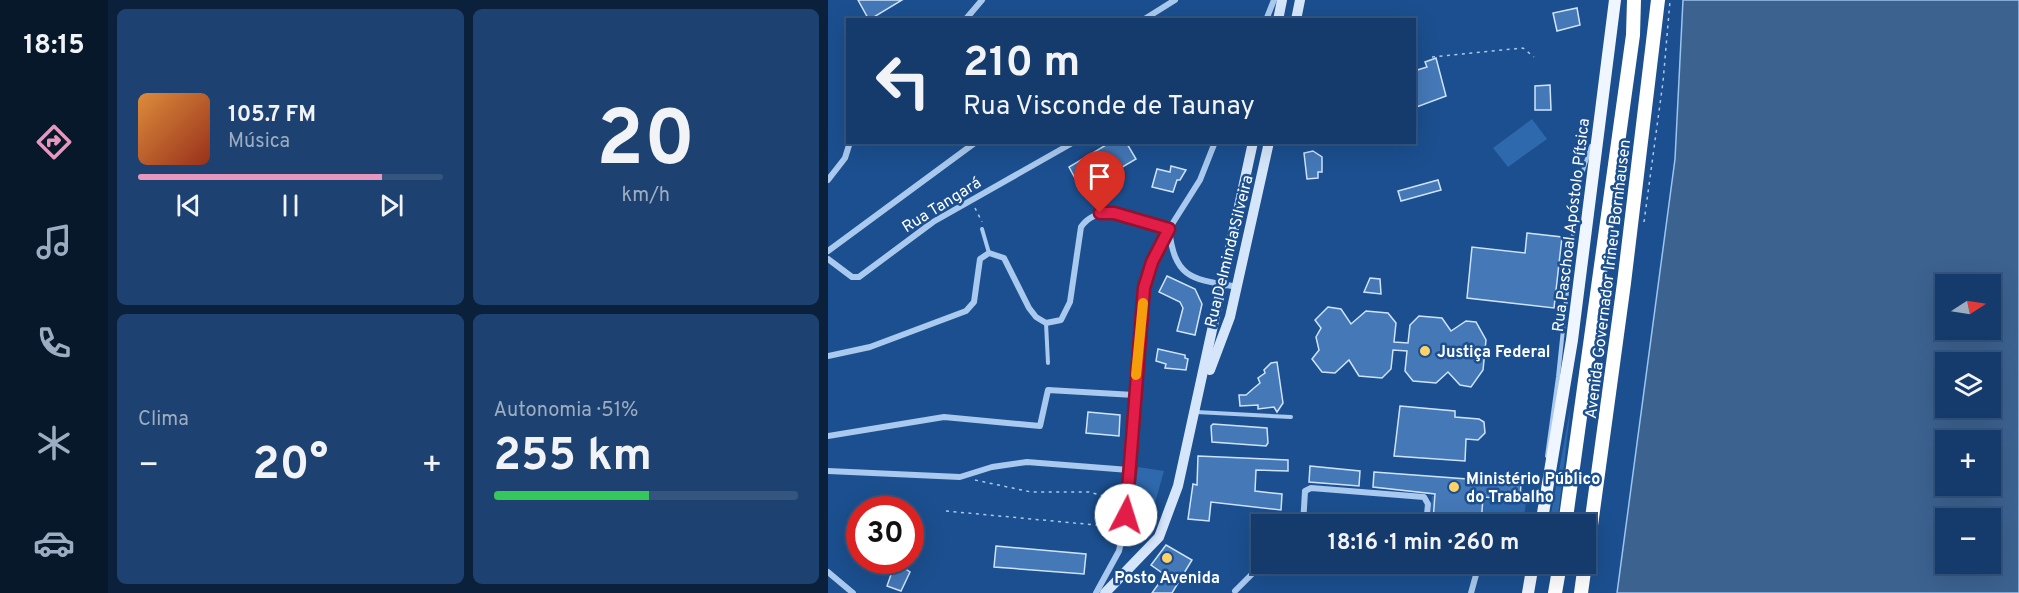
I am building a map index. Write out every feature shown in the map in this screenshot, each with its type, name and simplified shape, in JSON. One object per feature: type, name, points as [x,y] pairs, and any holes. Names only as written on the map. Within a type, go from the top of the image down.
[{"type":"highway","name":"Avenida Governador Irineu Bornhausen","points":[[1567,514],[1633,35],[1634,0]]},
{"type":"highway","name":"Avenida Governador Irineu Bornhausen","points":[[1592,514],[1624,283],[1658,0]]},
{"type":"highway","points":[[1555,593],[1558,574]]},
{"type":"highway","name":"Avenida Governador Irineu Bornhausen","points":[[1581,593],[1584,574]]},
{"type":"main road","points":[[1278,18],[1282,0]]},
{"type":"main road","points":[[1296,18],[1300,0]]},
{"type":"main road","name":"Rua Paschoal Apóstolo Pítsica","points":[[1543,514],[1572,340],[1615,0]]},
{"type":"main road","name":"Rua Delminda Silveira","points":[[1105,593],[1154,544],[1166,522],[1178,486],[1196,412],[1253,144]]},
{"type":"main road","name":"Rua Delminda Silveira","points":[[1199,398],[1225,331],[1238,287],[1269,144]]},
{"type":"main road","points":[[1528,593],[1531,574]]},
{"type":"street","points":[[968,18],[982,0]]},
{"type":"street","points":[[1146,18],[1175,0]]},
{"type":"street","points":[[1267,18],[1274,0]]},
{"type":"street","points":[[828,180],[845,158],[849,144]]},
{"type":"street","points":[[828,251],[973,144]]},
{"type":"street","name":"Rua Tangará","points":[[828,260],[852,277],[859,277],[933,222],[1070,144]]},
{"type":"street","points":[[1096,593],[1119,551],[1124,527],[1144,288],[1152,262],[1169,229],[1200,180],[1214,144]]},
{"type":"street","points":[[828,356],[870,347],[966,311],[974,302],[980,260],[989,253],[1004,258],[1029,308],[1036,317],[1046,323],[1061,320],[1067,312],[1079,234],[1086,219],[1100,213],[1114,213],[1169,229]]},
{"type":"street","points":[[1169,229],[1172,255],[1178,266],[1190,275],[1222,285],[1238,287]]},
{"type":"street","points":[[828,436],[944,417],[1040,426],[1048,390],[1134,395]]},
{"type":"street","points":[[828,471],[960,477],[992,467],[1027,462],[1130,470]]},
{"type":"street","points":[[1304,514],[1305,491],[1311,488],[1424,497],[1428,504],[1427,514]]},
{"type":"street","points":[[828,572],[853,593]]},
{"type":"street","points":[[1235,591],[1252,574]]},
{"type":"street","points":[[1471,593],[1476,574]]},
{"type":"lane","points":[[982,229],[989,253]]},
{"type":"lane","points":[[1046,323],[1048,363]]},
{"type":"lane","points":[[1196,412],[1291,417]]},
{"type":"path","points":[[1432,57],[1523,48],[1534,57]]},
{"type":"path","points":[[971,200],[982,220],[982,229]]},
{"type":"path","points":[[960,477],[1031,492],[1089,492],[1127,503]]},
{"type":"path","points":[[946,511],[1124,527],[1154,544]]},
{"type":"shaded area","points":[[1683,0],[2019,0],[2019,593],[1617,593],[1675,159]]},
{"type":"shaded area","points":[[1532,119],[1547,139],[1508,167],[1493,148]]},
{"type":"shaded area","points":[[1571,405],[1558,514],[1551,514]]},
{"type":"shaded area","points":[[1138,467],[1164,471],[1151,517],[1132,541],[1131,522]]},
{"type":"shaded area","points":[[1432,496],[1526,503],[1524,514],[1430,514]]},
{"type":"building","points":[[858,0],[902,0],[872,18],[868,18]]},
{"type":"building","points":[[1577,8],[1580,25],[1557,31],[1553,13]]},
{"type":"building","points":[[1436,58],[1446,96],[1416,107],[1416,70],[1427,67],[1425,62]]},
{"type":"building","points":[[1550,85],[1551,110],[1535,110],[1535,86]]},
{"type":"building","points":[[1108,144],[1127,144],[1136,159],[1082,191],[1069,167]]},
{"type":"building","points":[[1313,151],[1322,157],[1322,172],[1318,172],[1318,178],[1307,179],[1304,153]]},
{"type":"building","points":[[1171,166],[1186,170],[1180,180],[1177,180],[1173,192],[1152,187],[1157,169],[1170,172]]},
{"type":"building","points":[[1438,180],[1441,190],[1401,201],[1398,191]]},
{"type":"building","points":[[1527,233],[1562,237],[1554,308],[1467,298],[1472,247],[1525,253]]},
{"type":"building","points":[[1167,276],[1195,289],[1202,304],[1195,335],[1177,331],[1183,308],[1180,302],[1159,292]]},
{"type":"building","points":[[1370,278],[1380,279],[1381,294],[1364,292]]},
{"type":"building","points":[[1328,307],[1341,309],[1351,324],[1366,311],[1388,313],[1396,323],[1394,342],[1408,343],[1410,325],[1419,316],[1442,318],[1451,331],[1466,321],[1476,322],[1486,340],[1483,370],[1471,387],[1460,385],[1448,372],[1436,383],[1413,381],[1405,371],[1407,351],[1393,350],[1391,369],[1382,378],[1359,376],[1349,360],[1335,373],[1322,372],[1312,359],[1319,350],[1316,337],[1321,328],[1315,320]]},
{"type":"building","points":[[1158,349],[1185,355],[1188,359],[1186,370],[1165,368],[1166,364],[1156,361]]},
{"type":"building","points":[[1277,362],[1283,403],[1277,412],[1274,407],[1258,409],[1258,405],[1240,406],[1239,395],[1246,395],[1260,383],[1258,378],[1265,373],[1264,370],[1271,363]]},
{"type":"building","points":[[1400,406],[1455,411],[1455,417],[1479,419],[1484,422],[1485,433],[1478,440],[1466,439],[1465,461],[1394,456]]},
{"type":"building","points":[[1088,412],[1120,415],[1119,436],[1086,433]]},
{"type":"building","points":[[1213,424],[1267,428],[1268,443],[1266,446],[1212,442],[1211,426]]},
{"type":"building","points":[[1198,456],[1288,460],[1288,471],[1256,470],[1255,491],[1282,494],[1281,510],[1211,502],[1209,521],[1188,519],[1193,484],[1197,485]]},
{"type":"building","points":[[1310,466],[1360,471],[1359,486],[1309,482]]},
{"type":"building","points":[[1374,472],[1521,483],[1520,500],[1483,497],[1482,514],[1434,514],[1435,494],[1373,487]]},
{"type":"building","points":[[1166,545],[1192,560],[1172,593],[1152,593],[1165,575],[1151,565]]},
{"type":"building","points":[[996,546],[1086,554],[1084,574],[994,567]]},
{"type":"building","points":[[891,574],[909,574],[901,591],[887,586]]},
{"type":"slow traffic","points":[[1136,375],[1143,303]]},
{"type":"place","name":"Justiça Federal","points":[[1425,351]]},
{"type":"place","name":"Ministério Público do Trabalho","points":[[1454,487]]},
{"type":"place","name":"Posto Avenida","points":[[1167,558]]},
{"type":"route","points":[[1100,213],[1114,213],[1169,229],[1157,250],[1144,288],[1126,515]]}]
